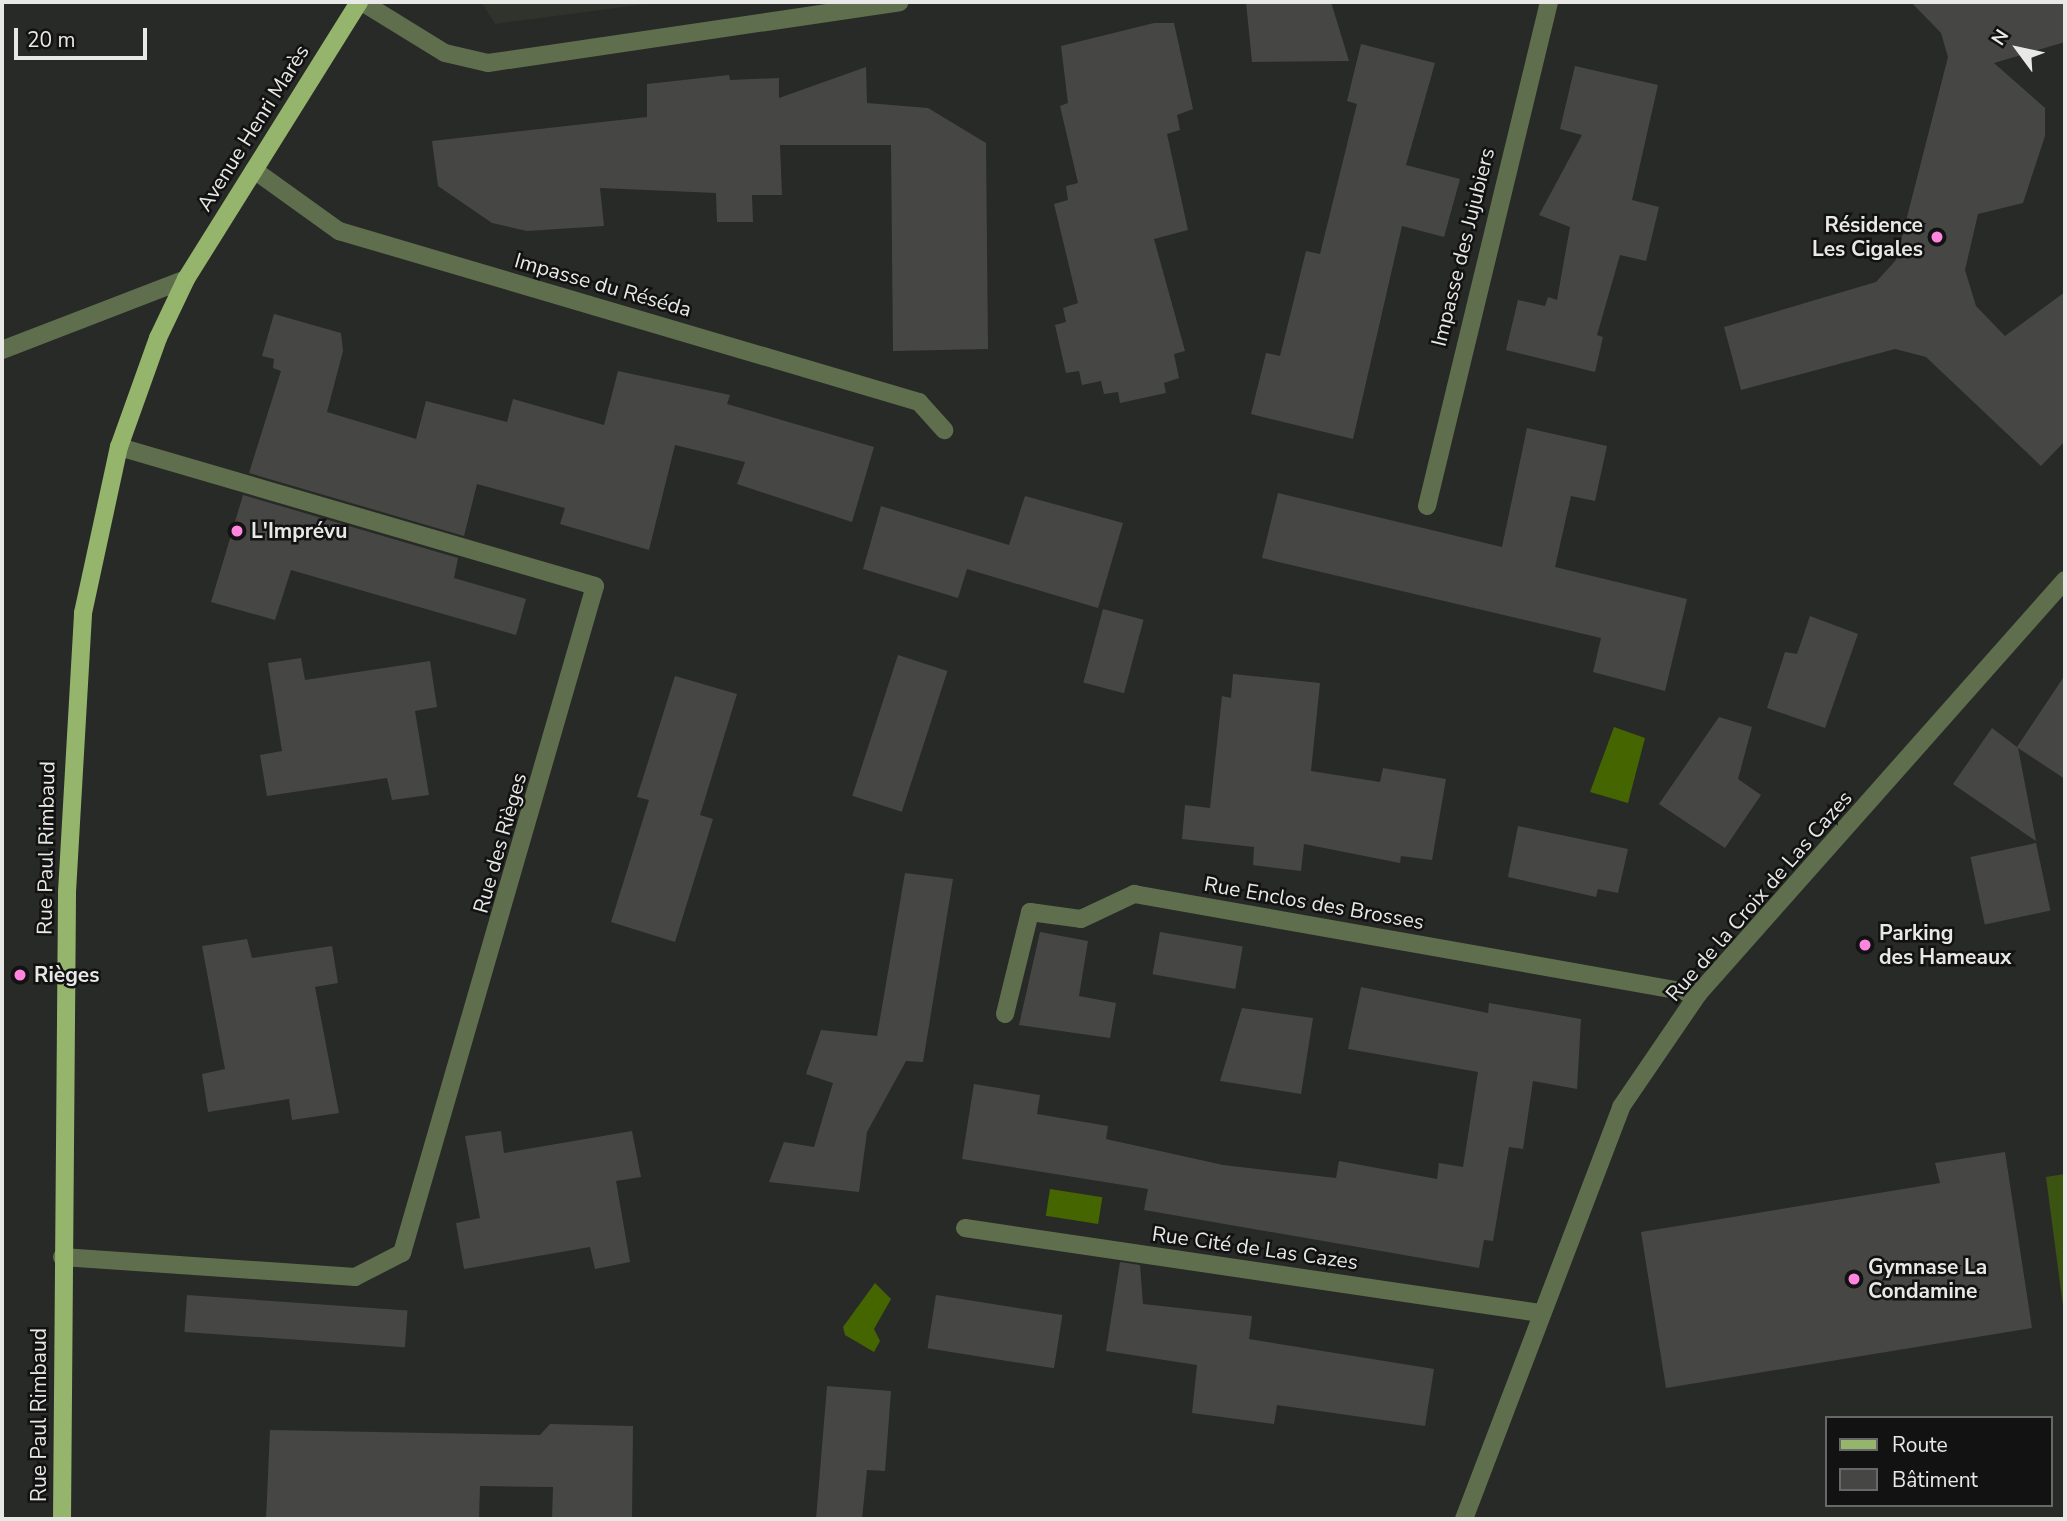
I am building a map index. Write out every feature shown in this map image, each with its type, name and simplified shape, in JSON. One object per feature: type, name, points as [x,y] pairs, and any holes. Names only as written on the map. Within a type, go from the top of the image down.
[{"type":"main road","name":"Avenue Henri Marès","points":[[186,279],[361,2]]},
{"type":"main road","name":"Rue Paul Rimbaud","points":[[62,1519],[62,1257],[71,754],[83,613],[119,447],[137,387],[186,279]]},
{"type":"street","points":[[361,2],[445,53],[488,63],[899,2]]},
{"type":"street","name":"Impasse des Jujubiers","points":[[1427,506],[1549,2]]},
{"type":"street","name":"Impasse du Réséda","points":[[254,170],[339,231],[919,402],[944,430]]},
{"type":"street","points":[[2,350],[186,279]]},
{"type":"street","name":"Rue des Rièges","points":[[62,1257],[355,1277],[402,1253],[594,586],[119,447]]},
{"type":"street","name":"Rue de la Croix de Las Cazes","points":[[1464,1519],[1540,1312],[1620,1107],[1698,994],[2065,580]]},
{"type":"street","name":"Rue Enclos des Brosses","points":[[1004,1014],[1030,912],[1082,919],[1134,894],[1698,994]]},
{"type":"street","name":"Rue Cité de Las Cazes","points":[[965,1228],[1540,1312]]},
{"type":"shaded area","points":[[481,2],[661,2],[495,24]]},
{"type":"shaded area","points":[[1614,727],[1645,738],[1628,803],[1590,792]]},
{"type":"shaded area","points":[[2065,1174],[2065,1321],[2046,1177]]},
{"type":"shaded area","points":[[1050,1189],[1102,1197],[1098,1224],[1046,1216]]},
{"type":"shaded area","points":[[875,1283],[891,1299],[874,1329],[880,1341],[874,1352],[845,1335],[843,1327]]},
{"type":"building","points":[[1246,2],[1331,2],[1349,61],[1252,62]]},
{"type":"building","name":"Résidence Les Cigales","points":[[1911,2],[2065,2],[2065,42],[1994,63],[2045,108],[2045,136],[2023,203],[1978,214],[1965,270],[1976,306],[2005,336],[2065,292],[2065,441],[2041,466],[1926,357],[1895,349],[1741,390],[1724,327],[1876,282],[1896,260],[1948,57],[1941,33]]},
{"type":"building","points":[[1154,23],[1174,23],[1193,109],[1177,115],[1180,130],[1167,134],[1188,230],[1154,239],[1185,351],[1174,354],[1179,378],[1164,383],[1166,393],[1120,403],[1118,392],[1104,394],[1101,381],[1082,385],[1079,371],[1066,373],[1055,325],[1066,322],[1063,308],[1078,303],[1054,204],[1068,200],[1066,186],[1078,183],[1060,106],[1068,103],[1061,46]]},
{"type":"building","points":[[1361,44],[1435,63],[1406,165],[1460,179],[1444,237],[1402,226],[1353,439],[1251,414],[1266,353],[1280,356],[1306,251],[1320,254],[1357,104],[1347,101]]},
{"type":"building","points":[[1575,66],[1658,85],[1632,200],[1659,207],[1646,261],[1620,255],[1597,335],[1603,337],[1595,372],[1506,350],[1518,300],[1545,306],[1548,297],[1557,300],[1570,227],[1539,215],[1582,135],[1560,129]]},
{"type":"building","points":[[866,67],[867,103],[928,108],[986,143],[988,349],[893,351],[891,145],[780,145],[782,195],[752,195],[753,222],[717,222],[716,193],[600,188],[604,226],[527,231],[492,223],[438,186],[432,141],[647,117],[647,84],[729,75],[730,80],[779,78],[779,98]]},
{"type":"building","points":[[274,314],[341,333],[343,351],[327,412],[416,439],[426,401],[507,422],[513,399],[604,425],[618,371],[730,395],[727,404],[874,447],[852,522],[737,484],[745,462],[675,445],[649,550],[560,524],[565,508],[477,484],[464,536],[249,473],[281,371],[273,368],[274,359],[262,356]]},
{"type":"building","points":[[1527,428],[1607,446],[1595,501],[1571,496],[1555,567],[1687,599],[1665,691],[1593,672],[1601,638],[1262,558],[1278,493],[1502,547]]},
{"type":"building","points":[[243,495],[458,558],[454,578],[526,599],[516,635],[291,570],[275,620],[211,602]]},
{"type":"building","points":[[1025,496],[1123,523],[1098,608],[967,569],[958,598],[863,569],[881,506],[1009,545]]},
{"type":"building","points":[[1103,609],[1144,620],[1124,693],[1083,682]]},
{"type":"building","points":[[1810,616],[1858,634],[1825,728],[1767,708],[1785,652],[1797,654]]},
{"type":"building","points":[[898,655],[947,671],[902,812],[852,796]]},
{"type":"building","points":[[301,658],[305,680],[430,661],[437,707],[415,711],[429,795],[392,800],[387,778],[267,796],[260,755],[282,751],[268,663]]},
{"type":"building","points":[[1233,674],[1320,683],[1311,771],[1380,782],[1383,768],[1446,779],[1432,860],[1401,856],[1400,863],[1304,844],[1301,871],[1253,865],[1254,847],[1182,839],[1185,805],[1210,808],[1222,696],[1231,698]]},
{"type":"building","points":[[2065,675],[2065,779],[2018,748],[2036,841],[1953,784],[1992,728],[2017,747]]},
{"type":"building","points":[[675,676],[737,694],[700,815],[713,819],[675,942],[611,922],[649,800],[637,797]]},
{"type":"building","points":[[1719,717],[1752,727],[1738,779],[1761,795],[1725,848],[1659,804]]},
{"type":"building","points":[[1518,826],[1628,849],[1618,893],[1598,889],[1596,897],[1508,877]]},
{"type":"building","points":[[2036,843],[2050,910],[1985,924],[1970,857]]},
{"type":"building","points":[[905,873],[953,879],[923,1062],[906,1061],[867,1132],[859,1192],[769,1182],[784,1142],[814,1147],[833,1083],[806,1074],[821,1030],[877,1036]]},
{"type":"building","points":[[1040,932],[1088,941],[1079,996],[1116,1003],[1110,1038],[1019,1025]]},
{"type":"building","points":[[1160,932],[1243,947],[1235,989],[1153,974]]},
{"type":"building","points":[[247,939],[252,958],[332,946],[338,983],[315,987],[339,1113],[292,1120],[289,1099],[208,1112],[202,1074],[225,1069],[202,946]]},
{"type":"building","points":[[1361,987],[1488,1013],[1489,1003],[1581,1019],[1577,1089],[1533,1081],[1523,1149],[1509,1147],[1493,1241],[1484,1240],[1479,1268],[1144,1210],[1148,1189],[962,1159],[974,1084],[1040,1095],[1037,1114],[1108,1126],[1106,1139],[1223,1165],[1336,1178],[1339,1161],[1437,1179],[1439,1163],[1463,1167],[1478,1072],[1348,1049]]},
{"type":"building","points":[[1242,1008],[1313,1018],[1301,1094],[1220,1081]]},
{"type":"building","points":[[501,1131],[504,1153],[632,1131],[641,1177],[616,1181],[630,1262],[595,1269],[590,1247],[464,1269],[456,1223],[480,1218],[465,1136]]},
{"type":"building","points":[[2005,1152],[2032,1328],[1666,1388],[1641,1232],[1940,1183],[1935,1163]]},
{"type":"building","points":[[1120,1262],[1140,1265],[1143,1304],[1252,1316],[1249,1339],[1434,1369],[1425,1426],[1277,1405],[1274,1424],[1192,1413],[1197,1365],[1106,1351]]},
{"type":"building","points":[[187,1295],[407,1310],[405,1347],[184,1332]]},
{"type":"building","points":[[936,1295],[1062,1315],[1054,1368],[928,1348]]},
{"type":"building","points":[[827,1386],[891,1391],[885,1471],[867,1470],[862,1519],[816,1519]]},
{"type":"building","points":[[550,1424],[633,1426],[632,1519],[552,1519],[553,1487],[480,1486],[479,1519],[266,1519],[270,1430],[540,1435]]},
{"type":"place","name":"Résidence Les Cigales","points":[[1937,237]]},
{"type":"place","name":"L'Imprévu","points":[[237,531]]},
{"type":"place","name":"Parking des Hameaux","points":[[1865,945]]},
{"type":"place","name":"Rièges","points":[[20,975]]},
{"type":"place","name":"Gymnase La Condamine","points":[[1854,1279]]}]
